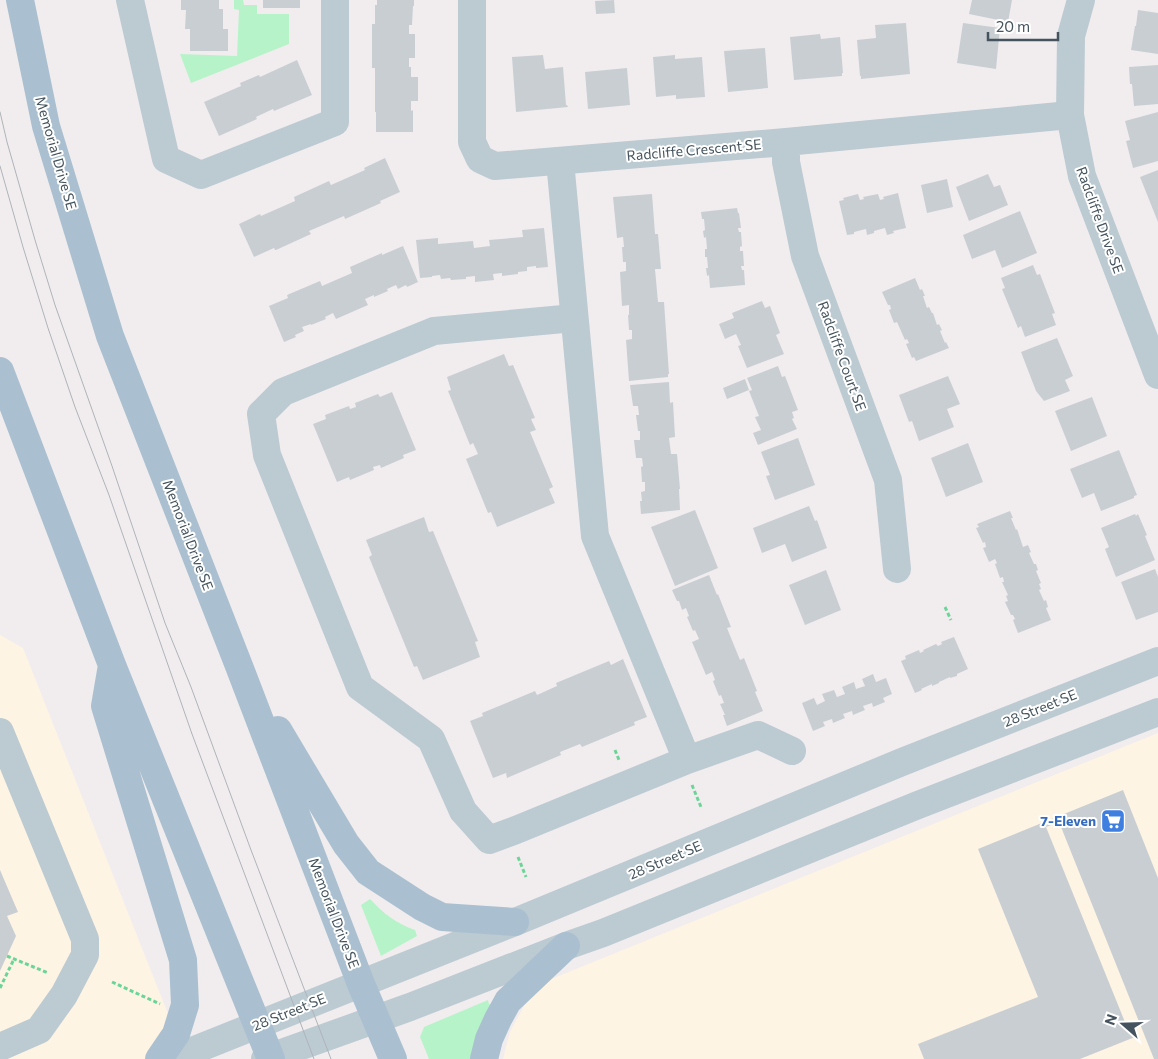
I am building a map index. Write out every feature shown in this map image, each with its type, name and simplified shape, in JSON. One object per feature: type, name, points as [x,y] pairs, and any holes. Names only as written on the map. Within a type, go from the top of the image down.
[{"type":"main road","name":"Memorial Drive SE","points":[[20,0],[46,126],[110,336],[361,984],[393,1059]]},
{"type":"main road","points":[[0,370],[112,665],[258,1025],[269,1058]]},
{"type":"main road","points":[[112,665],[105,706],[183,960],[185,1005],[176,1034],[159,1059]]},
{"type":"main road","points":[[239,666],[346,844],[368,872],[422,907],[442,917],[515,922]]},
{"type":"main road","points":[[484,1059],[490,1038],[508,1001],[566,946]]},
{"type":"street","points":[[130,0],[166,159],[201,175],[335,122],[335,0]]},
{"type":"street","name":"Radcliffe Crescent SE","points":[[472,0],[472,142],[480,159],[495,166],[786,142],[1070,115]]},
{"type":"street","name":"Radcliffe Drive SE","points":[[1081,0],[1072,36],[1070,115],[1082,176],[1158,375]]},
{"type":"street","name":"Radcliffe Court SE","points":[[786,142],[786,162],[806,256],[888,480],[897,569]]},
{"type":"street","points":[[560,162],[595,536],[687,760]]},
{"type":"street","points":[[574,318],[434,331],[284,392],[261,414],[267,455],[360,687],[431,739],[463,811],[489,840],[687,760],[758,734],[792,750]]},
{"type":"street","name":"28 Street SE","points":[[172,1059],[515,922],[902,762],[1158,661]]},
{"type":"street","points":[[269,1058],[420,1004],[603,933],[918,805],[1158,712]]},
{"type":"street","points":[[0,732],[85,939],[85,955],[64,995],[39,1030],[0,1047]]},
{"type":"path","points":[[945,608],[951,620]]},
{"type":"path","points":[[696,794],[701,807]]},
{"type":"path","points":[[519,861],[526,877]]},
{"type":"path","points":[[7,956],[53,975]]},
{"type":"path","points":[[0,988],[14,959]]},
{"type":"path","points":[[112,982],[162,1005]]},
{"type":"shaded area","points":[[0,635],[23,648],[176,1034],[159,1059],[0,1059]]},
{"type":"shaded area","points":[[1158,733],[1158,1059],[503,1059],[510,1032],[528,999],[544,982]]},
{"type":"green space","points":[[234,0],[243,0],[244,5],[257,5],[257,14],[289,14],[289,44],[191,83],[180,54],[237,56],[239,10],[234,9]]},
{"type":"green space","points":[[370,899],[391,918],[415,930],[417,936],[381,956],[361,905]]},
{"type":"green space","points":[[488,1000],[489,1004],[492,1005],[471,1059],[429,1059],[420,1037],[424,1027]]},
{"type":"building","points":[[181,0],[219,0],[219,9],[223,9],[223,29],[228,29],[228,51],[190,51],[190,29],[185,29],[186,10],[181,10]]},
{"type":"building","points":[[263,0],[300,0],[300,8],[263,8]]},
{"type":"building","points":[[377,0],[414,0],[412,25],[409,25],[409,34],[415,34],[415,58],[409,58],[409,67],[411,67],[411,77],[418,77],[418,101],[411,101],[413,132],[376,132],[375,68],[372,68],[372,24],[375,24],[375,5],[377,5]]},
{"type":"building","points":[[614,0],[615,13],[596,14],[595,1]]},
{"type":"building","points":[[972,0],[1012,0],[1008,22],[969,14]]},
{"type":"building","points":[[1138,10],[1158,13],[1158,54],[1131,50]]},
{"type":"building","points":[[906,23],[910,74],[861,79],[857,40],[876,38],[875,25]]},
{"type":"building","points":[[963,23],[1000,28],[996,69],[957,63]]},
{"type":"building","points":[[820,34],[821,39],[840,37],[842,76],[794,80],[790,37]]},
{"type":"building","points":[[765,48],[768,88],[728,92],[724,51]]},
{"type":"building","points":[[543,55],[545,69],[563,67],[566,105],[568,107],[516,112],[512,57]]},
{"type":"building","points":[[675,55],[675,59],[702,57],[705,97],[676,99],[676,95],[656,97],[653,57]]},
{"type":"building","points":[[297,60],[312,95],[274,111],[273,109],[256,117],[257,119],[219,136],[204,102],[241,86],[240,83],[259,75],[260,77]]},
{"type":"building","points":[[1158,65],[1158,104],[1134,106],[1129,67]]},
{"type":"building","points":[[627,68],[630,105],[588,109],[585,72]]},
{"type":"building","points":[[1158,112],[1158,161],[1133,168],[1126,141],[1130,140],[1125,121]]},
{"type":"building","points":[[385,158],[400,192],[380,201],[381,203],[345,219],[344,216],[309,231],[311,234],[276,250],[274,248],[254,257],[239,224],[295,201],[294,197],[329,181],[331,185],[365,170],[364,168]]},
{"type":"building","points":[[1158,170],[1158,222],[1140,177]]},
{"type":"building","points":[[988,174],[994,187],[1000,185],[1008,205],[969,221],[956,187]]},
{"type":"building","points":[[947,179],[953,207],[927,213],[921,185]]},
{"type":"building","points":[[898,193],[906,228],[893,231],[894,233],[887,235],[885,228],[867,235],[866,229],[847,235],[839,201],[858,194],[860,200],[864,199],[863,197],[878,194],[880,200],[884,199],[883,197]]},
{"type":"building","points":[[652,194],[655,234],[658,234],[661,269],[655,269],[658,302],[664,302],[669,374],[668,377],[629,381],[626,340],[632,339],[632,330],[629,330],[629,305],[622,306],[620,272],[626,271],[626,262],[623,262],[623,237],[617,238],[613,197]]},
{"type":"building","points":[[737,208],[741,228],[738,228],[739,232],[741,232],[742,246],[740,251],[743,251],[744,266],[741,266],[742,270],[744,270],[745,285],[710,288],[709,275],[707,276],[706,268],[708,268],[707,257],[705,257],[705,249],[707,249],[706,237],[704,238],[703,231],[705,230],[704,219],[702,219],[701,212]]},
{"type":"building","points":[[1020,211],[1037,253],[1002,268],[995,250],[972,259],[963,235]]},
{"type":"building","points":[[544,228],[548,267],[527,267],[527,271],[518,272],[518,274],[502,276],[502,273],[493,274],[494,280],[475,282],[475,276],[451,280],[450,278],[441,279],[440,275],[420,278],[416,240],[438,238],[438,244],[473,241],[474,248],[490,246],[489,240],[523,237],[522,230]]},
{"type":"building","points":[[403,246],[418,282],[407,287],[406,285],[398,289],[396,285],[387,289],[388,291],[365,299],[368,305],[336,319],[333,313],[325,317],[326,319],[302,327],[304,331],[284,342],[269,306],[288,298],[287,295],[320,281],[322,286],[352,273],[350,267]]},
{"type":"building","points":[[1033,265],[1037,275],[1040,274],[1055,313],[1052,314],[1056,325],[1025,337],[1021,326],[1018,328],[1002,289],[1005,288],[1001,278]]},
{"type":"building","points":[[915,278],[925,296],[923,296],[927,308],[929,307],[933,313],[937,325],[939,324],[942,330],[940,331],[945,343],[949,348],[916,361],[914,357],[912,358],[906,344],[909,343],[907,339],[905,340],[897,322],[894,323],[889,310],[891,309],[890,305],[888,305],[882,292]]},
{"type":"building","points":[[762,301],[765,308],[770,306],[780,333],[776,335],[784,354],[747,368],[738,346],[741,345],[736,334],[725,339],[719,324],[734,318],[732,313]]},
{"type":"building","points":[[1057,338],[1073,376],[1065,380],[1070,391],[1044,401],[1036,391],[1021,352]]},
{"type":"building","points":[[504,354],[509,366],[513,365],[535,418],[531,419],[536,430],[530,432],[553,487],[549,489],[555,503],[497,527],[491,512],[488,513],[466,459],[478,454],[473,443],[470,445],[448,391],[451,390],[447,377]]},
{"type":"building","points":[[778,366],[782,377],[785,376],[798,410],[792,412],[794,418],[792,419],[797,429],[758,445],[753,433],[761,430],[755,417],[759,416],[749,391],[752,390],[747,378]]},
{"type":"building","points":[[948,376],[960,404],[947,409],[954,427],[919,441],[912,421],[909,422],[899,395]]},
{"type":"building","points":[[745,379],[749,390],[727,399],[723,388]]},
{"type":"building","points":[[669,382],[670,403],[673,402],[675,437],[669,438],[671,454],[677,454],[680,510],[641,514],[641,492],[645,491],[645,482],[642,482],[642,458],[636,458],[634,440],[640,440],[636,415],[639,415],[638,406],[633,406],[630,385]]},
{"type":"building","points":[[392,392],[416,450],[403,455],[404,458],[381,468],[380,465],[373,467],[374,470],[350,480],[349,477],[337,482],[313,424],[326,419],[325,415],[349,406],[350,409],[356,407],[355,403],[378,394],[380,397]]},
{"type":"building","points":[[1092,397],[1107,436],[1071,451],[1055,411]]},
{"type":"building","points":[[798,438],[815,485],[775,500],[766,476],[770,475],[761,452]]},
{"type":"building","points":[[968,443],[983,482],[946,497],[931,458]]},
{"type":"building","points":[[1119,450],[1137,495],[1134,498],[1101,511],[1094,493],[1082,498],[1070,469]]},
{"type":"building","points":[[809,506],[815,521],[817,520],[827,548],[792,562],[785,544],[762,553],[753,528]]},
{"type":"building","points":[[695,510],[718,568],[675,586],[651,527]]},
{"type":"building","points":[[1010,511],[1023,547],[1028,545],[1031,552],[1029,553],[1034,564],[1036,564],[1038,570],[1036,571],[1041,583],[1039,584],[1041,589],[1039,590],[1044,601],[1046,600],[1048,607],[1046,608],[1051,620],[1018,633],[1013,620],[1015,619],[1005,602],[1008,601],[1006,596],[1008,595],[1002,582],[1004,582],[1003,577],[1000,578],[995,559],[989,562],[983,548],[986,547],[985,542],[983,543],[976,528],[979,527],[977,524]]},
{"type":"building","points":[[1135,514],[1136,516],[1138,514],[1155,560],[1116,577],[1105,549],[1109,547],[1101,528]]},
{"type":"building","points":[[424,517],[429,532],[433,531],[478,641],[475,642],[480,657],[423,680],[417,666],[414,667],[369,557],[372,555],[366,540]]},
{"type":"building","points":[[1155,569],[1158,577],[1158,612],[1136,620],[1121,582]]},
{"type":"building","points":[[826,570],[841,610],[805,625],[789,585]]},
{"type":"building","points":[[709,575],[731,627],[727,628],[740,660],[744,658],[763,711],[727,726],[720,704],[724,703],[713,681],[715,680],[712,672],[706,675],[692,642],[699,639],[687,617],[689,616],[686,608],[682,610],[672,590]]},
{"type":"building","points":[[954,637],[968,669],[957,674],[957,676],[950,677],[932,686],[932,684],[915,693],[901,661],[906,659],[905,656],[919,650],[920,653]]},
{"type":"building","points":[[623,659],[647,717],[634,722],[635,725],[582,747],[580,744],[560,752],[561,755],[507,778],[506,773],[493,778],[470,721],[483,716],[482,713],[535,691],[537,695],[557,686],[556,683],[609,661],[611,665]]},
{"type":"building","points":[[873,674],[876,682],[886,678],[892,694],[883,698],[885,702],[873,707],[872,703],[863,706],[865,710],[853,715],[852,711],[843,714],[845,718],[833,723],[832,719],[823,722],[825,726],[813,731],[802,703],[814,698],[817,705],[825,701],[822,694],[834,690],[837,697],[845,694],[842,687],[854,682],[856,689],[865,686],[862,679]]},
{"type":"building","points":[[1123,790],[1158,878],[1158,1059],[1154,1059],[1059,822],[1046,827],[1127,1027],[1130,1026],[1135,1037],[1080,1059],[924,1059],[918,1044],[1038,997],[978,849]]},
{"type":"building","points":[[0,870],[18,912],[7,916],[16,936],[0,971]]},
{"type":"tram line","points":[[0,112],[55,305],[165,623],[191,687],[331,1059]]},
{"type":"tram line","points":[[0,166],[48,328],[75,407],[109,495],[192,734],[314,1059]]},
{"type":"place","name":"7-Eleven","points":[[1113,821]]}]
